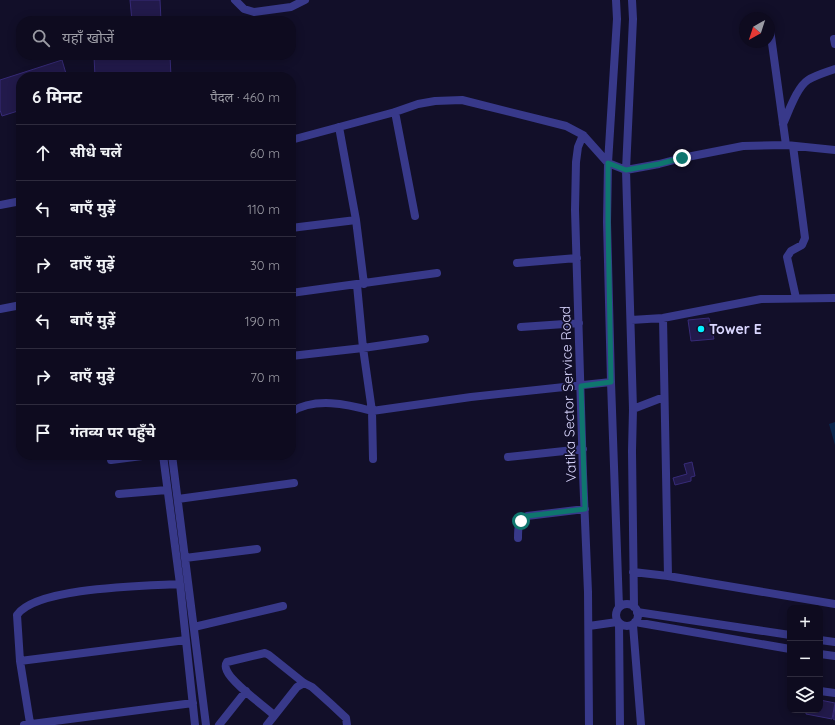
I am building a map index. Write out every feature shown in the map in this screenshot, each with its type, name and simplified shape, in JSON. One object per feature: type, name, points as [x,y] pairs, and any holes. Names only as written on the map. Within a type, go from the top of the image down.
[{"type":"street","points":[[235,0],[244,9],[254,12],[291,7],[305,0]]},
{"type":"street","points":[[616,0],[617,19],[608,163],[608,222],[611,382],[619,607],[616,612],[618,623],[620,725]]},
{"type":"street","points":[[632,0],[633,20],[626,170],[633,409],[633,572],[637,619],[634,624],[641,725]]},
{"type":"street","points":[[773,48],[783,124],[789,145],[805,238],[802,245],[790,251],[787,257],[796,298]]},
{"type":"street","points":[[783,124],[804,84],[808,80],[835,69]]},
{"type":"street","points":[[296,139],[396,112],[418,104],[435,101],[462,100],[566,126],[583,135],[608,163],[626,170],[743,146],[789,145],[835,150]]},
{"type":"street","points":[[396,112],[415,216]]},
{"type":"street","points":[[339,127],[356,220],[361,284],[362,348],[372,412],[374,459]]},
{"type":"street","name":"Vatika Sector Service Road","points":[[583,135],[578,147],[576,162],[575,210],[589,626],[589,725]]},
{"type":"street","points":[[0,205],[16,201]]},
{"type":"street","points":[[296,227],[356,220]]},
{"type":"street","points":[[517,263],[577,258]]},
{"type":"street","points":[[296,292],[438,273]]},
{"type":"street","points":[[631,320],[664,318],[761,299],[835,298]]},
{"type":"street","points":[[0,309],[16,306]]},
{"type":"street","points":[[664,318],[664,397],[668,576]]},
{"type":"street","points":[[522,327],[579,323]]},
{"type":"street","points":[[296,355],[425,339]]},
{"type":"street","points":[[296,410],[306,406],[328,403],[348,405],[372,412],[471,397],[611,382]]},
{"type":"street","points":[[633,409],[664,397]]},
{"type":"street","points":[[508,457],[582,449]]},
{"type":"street","points":[[164,460],[180,584],[195,725]]},
{"type":"street","points":[[173,460],[206,725]]},
{"type":"street","points":[[178,498],[294,483]]},
{"type":"street","points":[[119,494],[167,490]]},
{"type":"street","points":[[518,538],[519,525],[523,518],[527,516],[585,509]]},
{"type":"street","points":[[185,558],[256,549]]},
{"type":"street","points":[[633,572],[668,576],[835,604]]},
{"type":"street","points":[[180,584],[72,593],[39,601],[19,612],[17,615],[20,661],[27,724],[193,703]]},
{"type":"street","points":[[619,607],[626,604],[636,609],[787,634]]},
{"type":"street","points":[[194,627],[283,606]]},
{"type":"street","points":[[589,626],[618,623],[626,627],[634,624],[787,649]]},
{"type":"street","points":[[20,661],[186,640]]},
{"type":"street","points":[[823,640],[835,642]]},
{"type":"street","points":[[274,715],[230,675],[226,664],[229,660],[264,653],[269,655],[304,683],[312,687],[346,718],[347,725]]},
{"type":"street","points":[[823,654],[835,656]]},
{"type":"street","points":[[267,725],[297,687],[304,683]]},
{"type":"street","points":[[219,725],[246,691]]},
{"type":"street","points":[[823,691],[835,693]]},
{"type":"water","points":[[835,422],[835,445],[829,424]]},
{"type":"building","points":[[130,0],[160,0],[161,16],[132,16]]},
{"type":"building","points":[[62,60],[66,72],[25,72]]},
{"type":"building","points":[[94,60],[170,60],[171,72],[95,72]]},
{"type":"building","points":[[16,75],[16,112],[2,116],[0,110],[0,80]]},
{"type":"building","name":"Tower E","points":[[709,318],[714,339],[691,341],[688,320]]},
{"type":"building","points":[[692,462],[695,476],[691,477],[691,481],[675,485],[673,478],[687,474],[684,464]]},
{"type":"building","points":[[823,701],[835,703],[832,719],[806,714],[823,713]]},
{"type":"building","points":[[835,706],[835,720],[833,719]]},
{"type":"place","name":"Tower E","points":[[701,329]]},
{"type":"route","points":[[521,521],[527,516],[585,509],[581,386],[611,382],[608,163],[626,170],[682,158]]}]
